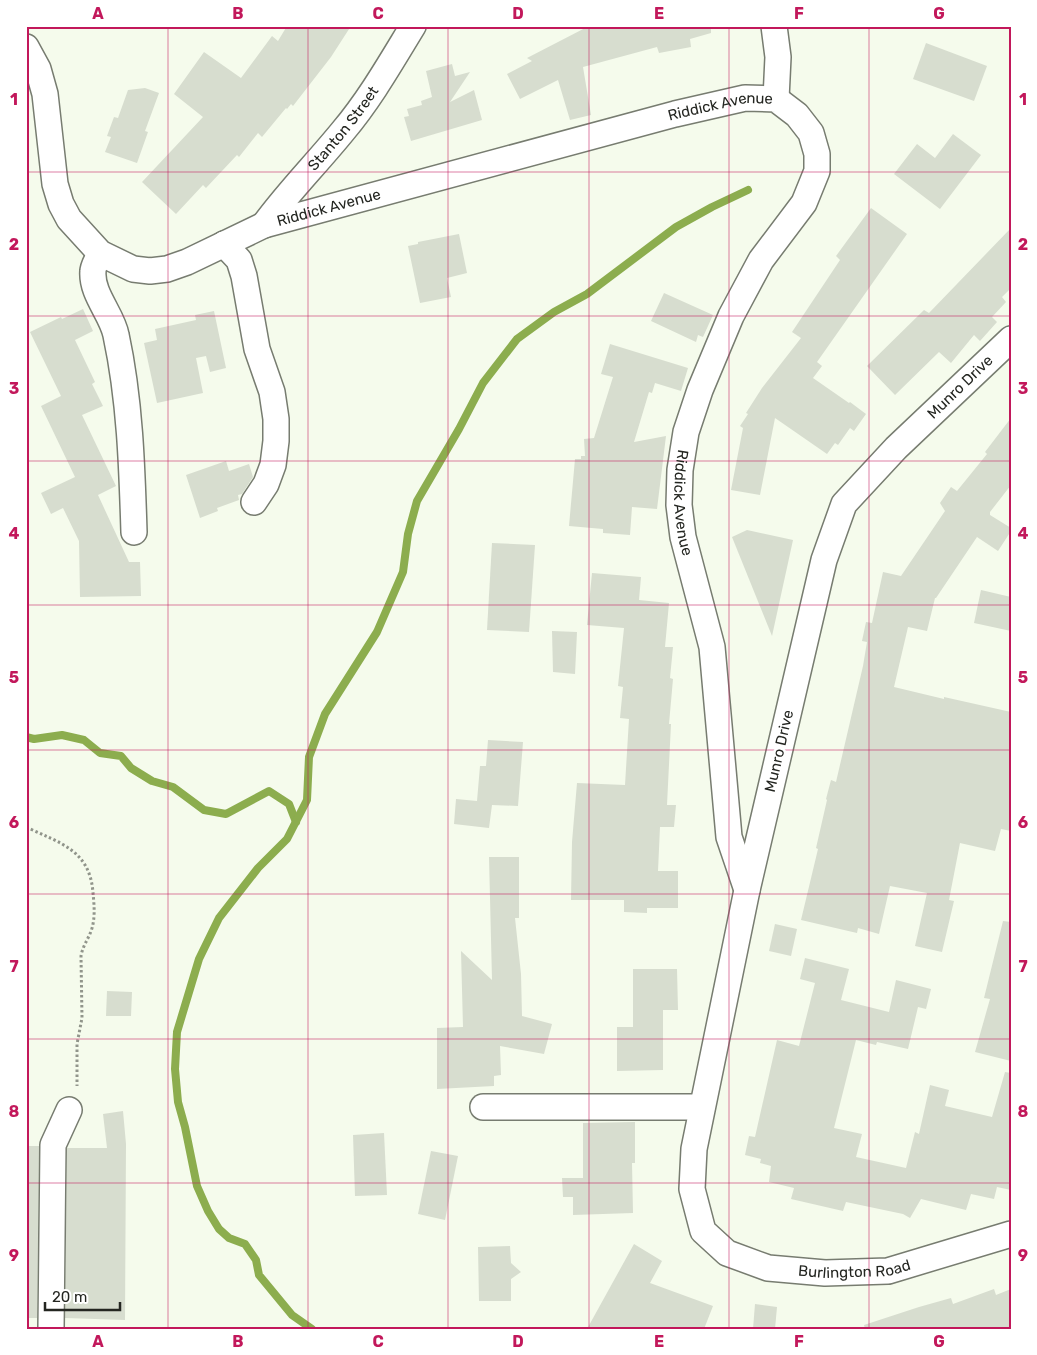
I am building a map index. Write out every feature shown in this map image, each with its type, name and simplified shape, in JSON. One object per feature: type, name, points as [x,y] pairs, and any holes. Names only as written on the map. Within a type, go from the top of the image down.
[{"type":"street","name":"Stanton Street","points":[[264,225],[280,203],[345,130],[414,26]]},
{"type":"street","points":[[774,26],[778,57],[776,100]]},
{"type":"street","name":"Riddick Avenue","points":[[26,47],[38,69],[45,94],[55,184],[61,204],[69,219],[100,253],[133,269],[150,271],[173,267],[264,225],[684,112],[745,98],[776,100],[797,115],[810,133],[817,154],[817,171],[804,203],[761,260],[731,316],[700,390],[686,432],[680,470],[679,505],[683,537],[712,647],[729,837],[747,890]]},
{"type":"street","points":[[224,244],[239,260],[257,349],[272,392],[276,419],[273,465],[266,484],[254,502]]},
{"type":"street","points":[[100,253],[93,270],[96,288],[116,333],[125,389],[132,454],[134,532]]},
{"type":"street","name":"Munro Drive","points":[[703,1231],[692,1189],[694,1149],[747,890],[824,560],[844,504],[896,448],[1011,339]]},
{"type":"street","points":[[483,1107],[702,1107]]},
{"type":"street","points":[[51,1329],[53,1145],[69,1110]]},
{"type":"street","name":"Burlington Road","points":[[703,1231],[727,1253],[768,1268],[825,1273],[888,1271],[1011,1234]]},
{"type":"path","points":[[26,827],[71,849],[82,859],[88,870],[92,885],[93,925],[82,948],[81,956],[82,1018],[77,1044],[77,1084],[69,1110]]},
{"type":"building","points":[[287,26],[351,26],[331,57],[293,106],[291,104],[286,108],[262,137],[258,133],[239,157],[237,155],[206,188],[203,185],[176,214],[142,182],[203,117],[174,94],[204,52],[241,78],[272,36],[278,41]]},
{"type":"building","points":[[589,26],[711,26],[711,33],[690,39],[691,47],[659,53],[657,47],[583,67],[591,115],[570,120],[558,80],[520,99],[507,74],[532,61],[527,58]]},
{"type":"building","points":[[926,43],[987,66],[974,101],[913,79]]},
{"type":"building","points":[[452,64],[455,76],[470,72],[450,102],[474,90],[482,120],[411,141],[404,117],[409,116],[407,109],[422,105],[421,101],[432,97],[426,71]]},
{"type":"building","points":[[145,88],[159,93],[145,131],[148,132],[137,163],[105,152],[111,137],[107,136],[114,117],[118,118],[128,90]]},
{"type":"building","points":[[953,134],[981,155],[940,209],[894,174],[917,144],[935,158]]},
{"type":"building","points":[[871,208],[907,234],[817,362],[822,366],[813,378],[866,414],[854,431],[850,428],[838,445],[835,443],[827,454],[775,418],[760,495],[731,490],[743,428],[740,426],[748,414],[746,413],[762,388],[801,338],[792,332],[840,260],[836,256]]},
{"type":"building","points":[[1011,228],[1011,288],[1002,297],[1006,302],[992,317],[997,322],[980,341],[974,335],[951,363],[939,352],[895,395],[867,366],[924,310],[929,313]]},
{"type":"building","points":[[459,234],[467,273],[447,278],[451,297],[420,303],[408,246],[418,244],[418,242]]},
{"type":"building","points":[[664,293],[713,315],[703,337],[698,335],[696,342],[651,321]]},
{"type":"building","points":[[83,309],[93,331],[75,340],[95,382],[92,384],[103,406],[82,415],[116,486],[98,495],[129,562],[140,562],[141,596],[80,597],[79,541],[63,508],[51,514],[41,493],[75,477],[41,406],[61,396],[30,332]]},
{"type":"building","points":[[214,311],[226,368],[210,372],[206,356],[196,358],[203,393],[157,403],[144,343],[157,340],[155,329],[196,320],[195,315]]},
{"type":"building","points":[[610,344],[688,368],[681,391],[655,383],[652,393],[649,392],[634,442],[666,436],[657,509],[632,507],[630,535],[603,533],[603,529],[569,526],[575,459],[581,459],[581,456],[585,456],[584,439],[594,438],[613,377],[601,374]]},
{"type":"building","points":[[1011,418],[1011,485],[990,512],[990,515],[1011,528],[1011,531],[998,551],[977,537],[935,598],[927,631],[908,627],[894,687],[1011,712],[1011,831],[1001,829],[995,851],[960,843],[949,900],[954,901],[942,952],[915,946],[927,893],[890,886],[879,934],[858,928],[857,933],[801,920],[818,849],[816,848],[826,799],[831,780],[836,782],[863,666],[867,642],[862,641],[866,622],[872,623],[883,572],[901,576],[945,511],[940,503],[951,487],[957,491],[987,454],[985,452]]},
{"type":"building","points":[[226,461],[229,471],[249,464],[253,477],[242,494],[238,495],[239,500],[217,508],[218,511],[200,518],[186,475]]},
{"type":"building","points":[[747,530],[793,540],[772,636],[732,537]]},
{"type":"building","points":[[492,543],[535,545],[529,632],[487,630]]},
{"type":"building","points":[[592,573],[641,577],[639,600],[669,603],[665,647],[673,647],[670,678],[673,679],[669,724],[671,724],[667,805],[676,805],[674,827],[660,827],[658,871],[678,871],[678,908],[647,908],[647,913],[624,912],[624,900],[571,900],[572,842],[577,783],[625,785],[629,719],[620,718],[623,687],[618,686],[624,628],[587,625]]},
{"type":"building","points":[[981,590],[1011,597],[1011,631],[974,623]]},
{"type":"building","points":[[552,631],[577,632],[575,674],[553,672]]},
{"type":"building","points":[[488,740],[523,742],[518,806],[492,805],[489,828],[454,824],[456,799],[477,801],[480,766],[486,766]]},
{"type":"building","points":[[489,857],[519,857],[519,918],[515,918],[521,974],[522,1016],[552,1024],[544,1054],[500,1046],[501,1075],[494,1076],[494,1086],[437,1089],[437,1028],[463,1027],[461,951],[492,980]]},
{"type":"building","points":[[1003,921],[1011,922],[1011,1061],[975,1052],[990,999],[984,998]]},
{"type":"building","points":[[775,924],[797,929],[791,956],[769,951]]},
{"type":"building","points":[[805,958],[849,969],[841,1000],[889,1012],[896,980],[931,989],[926,1009],[918,1007],[908,1049],[877,1042],[876,1045],[856,1040],[834,1128],[862,1134],[856,1157],[906,1168],[915,1132],[919,1134],[930,1085],[949,1090],[945,1106],[992,1117],[1005,1072],[1011,1073],[1011,1190],[997,1187],[994,1199],[971,1194],[966,1210],[921,1199],[910,1218],[903,1214],[846,1202],[843,1211],[791,1199],[794,1188],[769,1182],[771,1166],[760,1163],[761,1159],[745,1155],[749,1136],[755,1137],[777,1040],[799,1046],[815,983],[800,979]]},
{"type":"building","points":[[633,969],[677,969],[678,1010],[663,1010],[663,1070],[617,1071],[617,1027],[633,1027]]},
{"type":"building","points":[[107,991],[132,992],[131,1016],[106,1016]]},
{"type":"building","points":[[123,1111],[126,1144],[125,1320],[65,1318],[67,1148],[107,1148],[103,1114]]},
{"type":"building","points":[[635,1122],[635,1163],[632,1163],[633,1213],[573,1215],[573,1197],[563,1197],[562,1178],[583,1178],[583,1123]]},
{"type":"building","points":[[384,1133],[387,1195],[355,1196],[353,1135]]},
{"type":"building","points":[[26,1146],[39,1146],[37,1318],[26,1318]]},
{"type":"building","points":[[431,1151],[458,1156],[445,1220],[418,1214]]},
{"type":"building","points":[[634,1244],[662,1261],[650,1283],[713,1306],[704,1329],[587,1329]]},
{"type":"building","points":[[510,1246],[511,1263],[521,1272],[511,1279],[511,1301],[479,1301],[478,1247]]},
{"type":"building","points":[[994,1289],[996,1295],[1011,1289],[1011,1329],[865,1329],[864,1325],[919,1307],[951,1298],[953,1304]]},
{"type":"building","points":[[755,1304],[777,1307],[775,1329],[753,1329]]},
{"type":"waterway","points":[[312,1329],[292,1315],[259,1275],[256,1260],[245,1244],[229,1238],[219,1229],[208,1211],[197,1186],[178,1102],[175,1069],[177,1032],[199,959],[219,918],[258,868],[287,839],[307,800],[309,757],[325,714],[377,632],[403,572],[408,534],[417,501],[459,429],[483,383],[517,339],[554,312],[587,294],[676,227],[748,190]]},
{"type":"waterway","points":[[26,737],[34,739],[62,735],[84,740],[100,753],[121,756],[131,768],[152,781],[173,787],[204,810],[226,814],[269,791],[289,804],[296,822]]}]
